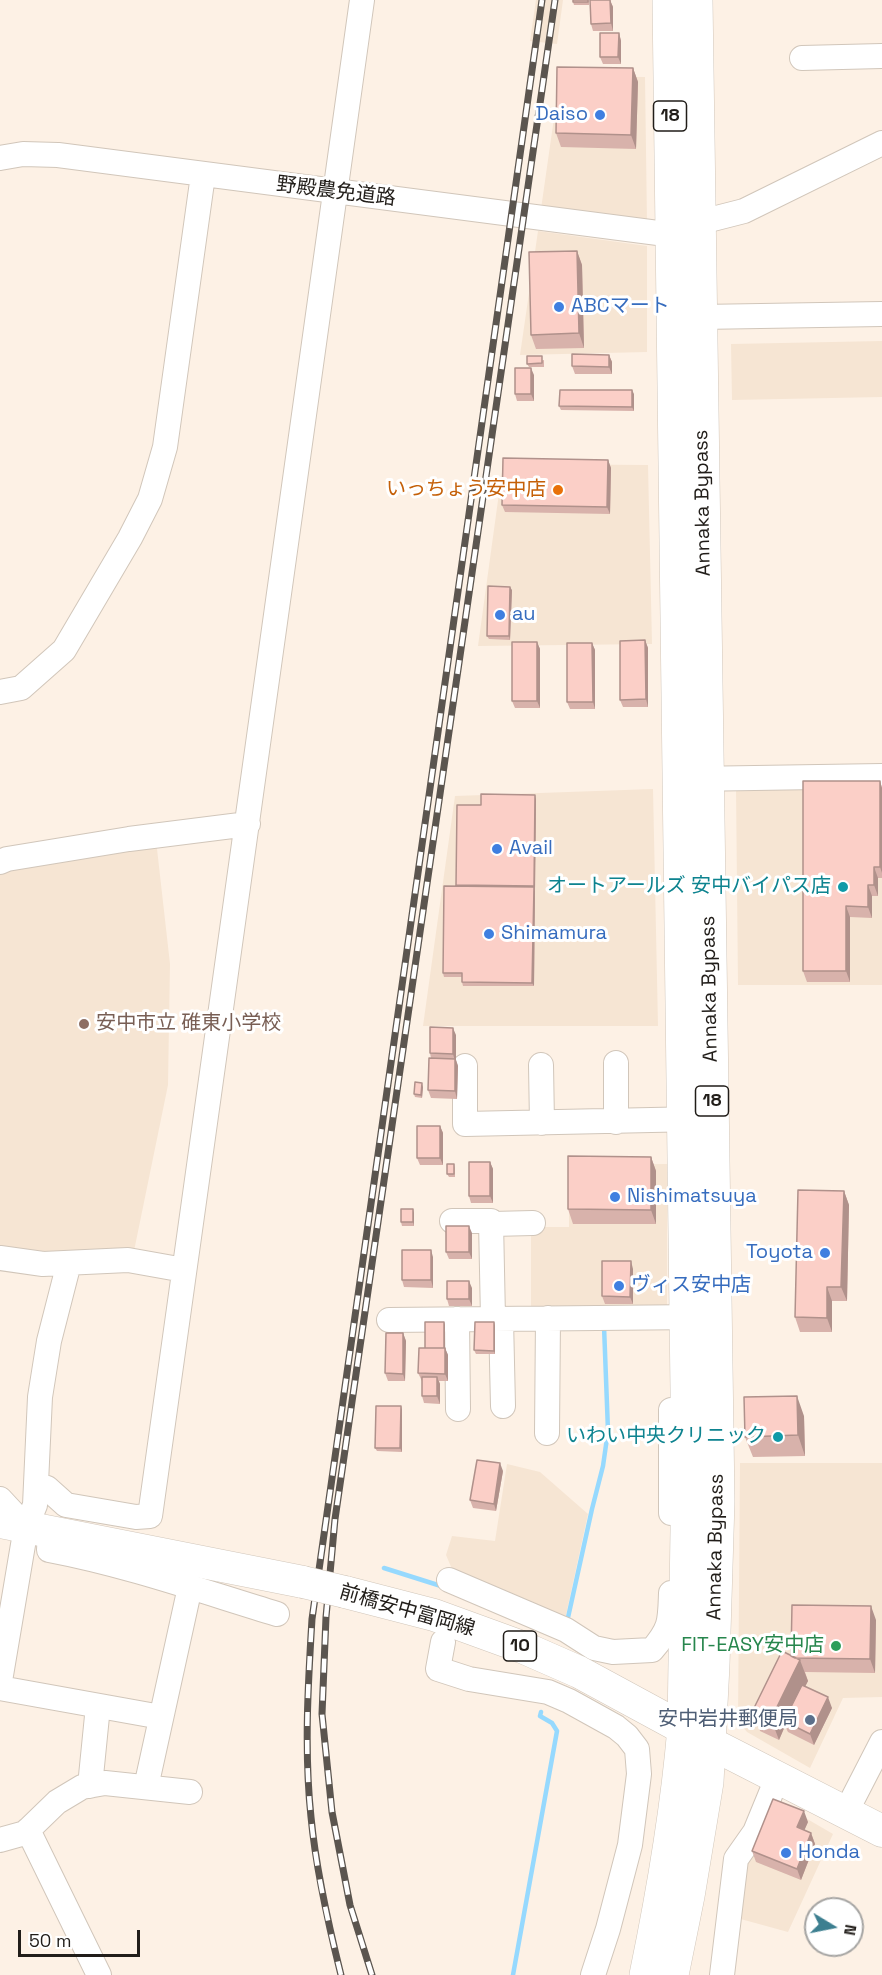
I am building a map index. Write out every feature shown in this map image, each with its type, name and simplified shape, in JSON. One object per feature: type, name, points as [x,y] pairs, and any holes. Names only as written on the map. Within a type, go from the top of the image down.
[{"type":"highway","name":"Annaka Bypass","points":[[669,0],[685,227],[698,1119],[688,1465],[678,1603],[705,1794],[672,1975]]},
{"type":"highway","name":"Annaka Bypass","points":[[693,779],[700,317],[685,227],[696,0]]},
{"type":"highway","name":"Annaka Bypass","points":[[646,1975],[663,1891],[681,1771],[697,1735],[718,1501],[691,1317]]},
{"type":"main road","name":"前橋安中富岡線","points":[[25,1528],[303,1582],[434,1615],[522,1647],[579,1672],[882,1831]]},
{"type":"street","points":[[36,1484],[46,1488],[66,1505],[136,1517],[150,1516],[362,0]]},
{"type":"street","points":[[802,58],[882,56]]},
{"type":"street","name":"野殿農免道路","points":[[0,158],[23,154],[58,155],[658,233],[744,211],[882,143]]},
{"type":"street","points":[[0,692],[21,688],[64,650],[125,547],[150,499],[165,447],[203,175]]},
{"type":"street","points":[[700,317],[882,314]]},
{"type":"street","points":[[693,779],[882,776]]},
{"type":"street","points":[[0,862],[129,839],[248,824]]},
{"type":"street","points":[[616,1063],[616,1122]]},
{"type":"street","points":[[542,1065],[542,1123]]},
{"type":"street","points":[[465,1066],[465,1124],[698,1119]]},
{"type":"street","points":[[452,1221],[491,1221],[492,1224],[533,1223]]},
{"type":"street","points":[[492,1224],[503,1406]]},
{"type":"street","points":[[0,1258],[43,1263],[128,1260],[184,1270]]},
{"type":"street","points":[[0,1681],[25,1528],[35,1505],[40,1397],[49,1341],[69,1263]]},
{"type":"street","points":[[389,1320],[691,1317]]},
{"type":"street","points":[[547,1433],[548,1318]]},
{"type":"street","points":[[457,1319],[458,1409]]},
{"type":"street","points":[[0,1499],[25,1528],[49,1550],[142,1571],[277,1614]]},
{"type":"street","points":[[146,1787],[190,1587]]},
{"type":"street","points":[[455,1588],[566,1630],[594,1648],[613,1652],[652,1650],[664,1636],[678,1603]]},
{"type":"street","points":[[443,1642],[438,1669],[469,1679],[548,1692],[616,1727],[637,1749],[639,1774],[630,1845],[608,1929],[593,1975]]},
{"type":"street","points":[[569,1701],[579,1672]]},
{"type":"street","points":[[0,1688],[161,1717]]},
{"type":"street","points":[[90,1786],[98,1706]]},
{"type":"street","points":[[846,1812],[882,1742]]},
{"type":"street","points":[[722,1975],[736,1859],[755,1832],[778,1776]]},
{"type":"street","points":[[0,1840],[25,1833],[57,1802],[82,1787],[105,1784],[190,1792]]},
{"type":"street","points":[[28,1830],[99,1975]]},
{"type":"shaded area","points":[[536,0],[563,0],[557,44],[530,41]]},
{"type":"shaded area","points":[[560,76],[645,77],[647,223],[541,209]]},
{"type":"shaded area","points":[[538,231],[647,246],[647,352],[520,355]]},
{"type":"shaded area","points":[[882,341],[882,397],[732,400],[731,344]]},
{"type":"shaded area","points":[[503,464],[648,465],[652,644],[478,646]]},
{"type":"shaded area","points":[[882,785],[882,985],[738,985],[736,787]]},
{"type":"shaded area","points":[[653,789],[658,1026],[423,1026],[455,796]]},
{"type":"shaded area","name":"安中市立 碓東小学校","points":[[156,840],[170,964],[168,1085],[134,1251],[55,1256],[0,1250],[0,868]]},
{"type":"shaded area","points":[[667,1164],[667,1310],[531,1310],[531,1227],[569,1227],[569,1165]]},
{"type":"shaded area","points":[[740,1463],[882,1463],[882,1697],[843,1698],[810,1768],[747,1732],[738,1721]]},
{"type":"shaded area","points":[[507,1464],[540,1472],[588,1514],[564,1624],[455,1576],[446,1555],[452,1536],[495,1541]]},
{"type":"shaded area","points":[[778,1802],[833,1834],[788,1932],[737,1918],[745,1866]]},
{"type":"building","points":[[573,0],[588,0],[588,2],[573,2]]},
{"type":"building","points":[[590,0],[610,0],[611,23],[591,24]]},
{"type":"building","points":[[600,33],[619,33],[618,57],[600,57]]},
{"type":"building","name":"Daiso","points":[[557,67],[633,68],[631,135],[556,133]]},
{"type":"building","name":"ABCマート","points":[[577,251],[579,333],[531,335],[529,252]]},
{"type":"building","points":[[572,354],[609,355],[609,367],[572,366]]},
{"type":"building","points":[[527,356],[542,356],[542,363],[527,364]]},
{"type":"building","points":[[515,368],[531,368],[531,394],[515,394]]},
{"type":"building","points":[[560,390],[632,390],[632,407],[559,406]]},
{"type":"building","name":"いっちょう安中店","points":[[503,458],[608,460],[607,507],[502,505]]},
{"type":"building","name":"au","points":[[488,586],[510,587],[509,636],[487,636]]},
{"type":"building","points":[[645,640],[646,699],[620,700],[620,641]]},
{"type":"building","points":[[512,642],[537,642],[537,701],[512,701]]},
{"type":"building","points":[[567,643],[592,643],[593,702],[567,702]]},
{"type":"building","name":"オートアールズ 安中バイパス店","points":[[803,781],[880,781],[880,867],[874,867],[874,885],[868,885],[868,907],[846,906],[846,971],[803,971]]},
{"type":"building","name":"Avail","points":[[481,794],[535,795],[534,886],[456,885],[457,805],[481,805]]},
{"type":"building","name":"Shimamura","points":[[444,886],[534,887],[532,983],[462,982],[462,973],[443,973]]},
{"type":"building","points":[[430,1027],[453,1028],[453,1054],[430,1053]]},
{"type":"building","points":[[429,1058],[455,1059],[455,1091],[428,1090]]},
{"type":"building","points":[[415,1082],[422,1083],[421,1095],[414,1094]]},
{"type":"building","points":[[417,1126],[440,1126],[440,1158],[417,1158]]},
{"type":"building","name":"Nishimatsuya","points":[[568,1156],[651,1157],[651,1210],[568,1209]]},
{"type":"building","points":[[469,1162],[490,1162],[490,1196],[469,1196]]},
{"type":"building","points":[[447,1164],[454,1164],[454,1174],[447,1174]]},
{"type":"building","name":"Toyota","points":[[798,1190],[844,1191],[841,1287],[827,1287],[827,1318],[795,1317]]},
{"type":"building","points":[[401,1209],[413,1209],[413,1222],[401,1222]]},
{"type":"building","points":[[446,1226],[469,1226],[469,1252],[446,1252]]},
{"type":"building","points":[[402,1250],[431,1250],[431,1280],[402,1280]]},
{"type":"building","name":"ヴィス安中店","points":[[602,1261],[631,1261],[630,1297],[602,1296]]},
{"type":"building","points":[[447,1281],[469,1281],[469,1299],[447,1299]]},
{"type":"building","points":[[425,1322],[444,1322],[444,1348],[425,1348]]},
{"type":"building","points":[[475,1322],[494,1322],[494,1351],[474,1350]]},
{"type":"building","points":[[386,1333],[403,1333],[403,1374],[385,1373]]},
{"type":"building","points":[[419,1348],[445,1348],[445,1374],[418,1373]]},
{"type":"building","points":[[422,1377],[437,1377],[437,1396],[422,1396]]},
{"type":"building","points":[[797,1396],[798,1435],[745,1437],[744,1397]]},
{"type":"building","points":[[376,1406],[401,1406],[400,1448],[375,1448]]},
{"type":"building","points":[[477,1460],[500,1463],[494,1504],[470,1500]]},
{"type":"building","name":"FIT-EASY安中店","points":[[792,1605],[871,1606],[870,1659],[795,1658],[791,1656]]},
{"type":"building","points":[[782,1651],[800,1660],[771,1719],[753,1710]]},
{"type":"building","points":[[802,1685],[828,1697],[810,1734],[784,1721]]},
{"type":"building","name":"Honda","points":[[773,1799],[804,1811],[797,1827],[811,1833],[797,1869],[752,1851]]},
{"type":"waterway","points":[[567,1622],[603,1466],[608,1431],[604,1326]]},
{"type":"waterway","points":[[384,1568],[441,1586]]},
{"type":"waterway","points":[[513,1975],[557,1731],[552,1723],[540,1716],[541,1712]]},
{"type":"railway","points":[[341,1975],[319,1877],[309,1792],[307,1718],[312,1619],[542,0]]},
{"type":"railway","points":[[372,1975],[350,1905],[332,1812],[322,1714],[326,1617],[335,1519],[555,0]]},
{"type":"place","name":"Daiso","points":[[600,115]]},
{"type":"place","name":"ABCマート","points":[[559,307]]},
{"type":"place","name":"いっちょう安中店","points":[[558,490]]},
{"type":"place","name":"au","points":[[500,615]]},
{"type":"place","name":"Avail","points":[[497,849]]},
{"type":"place","name":"オートアールズ 安中バイパス店","points":[[843,887]]},
{"type":"place","name":"Shimamura","points":[[489,934]]},
{"type":"place","name":"安中市立 碓東小学校","points":[[84,1024]]},
{"type":"place","name":"Nishimatsuya","points":[[615,1197]]},
{"type":"place","name":"Toyota","points":[[825,1253]]},
{"type":"place","name":"ヴィス安中店","points":[[619,1286]]},
{"type":"place","name":"いわい中央クリニック","points":[[778,1437]]},
{"type":"place","name":"FIT-EASY安中店","points":[[836,1646]]},
{"type":"place","name":"安中岩井郵便局","points":[[810,1720]]},
{"type":"place","name":"Honda","points":[[786,1853]]}]
